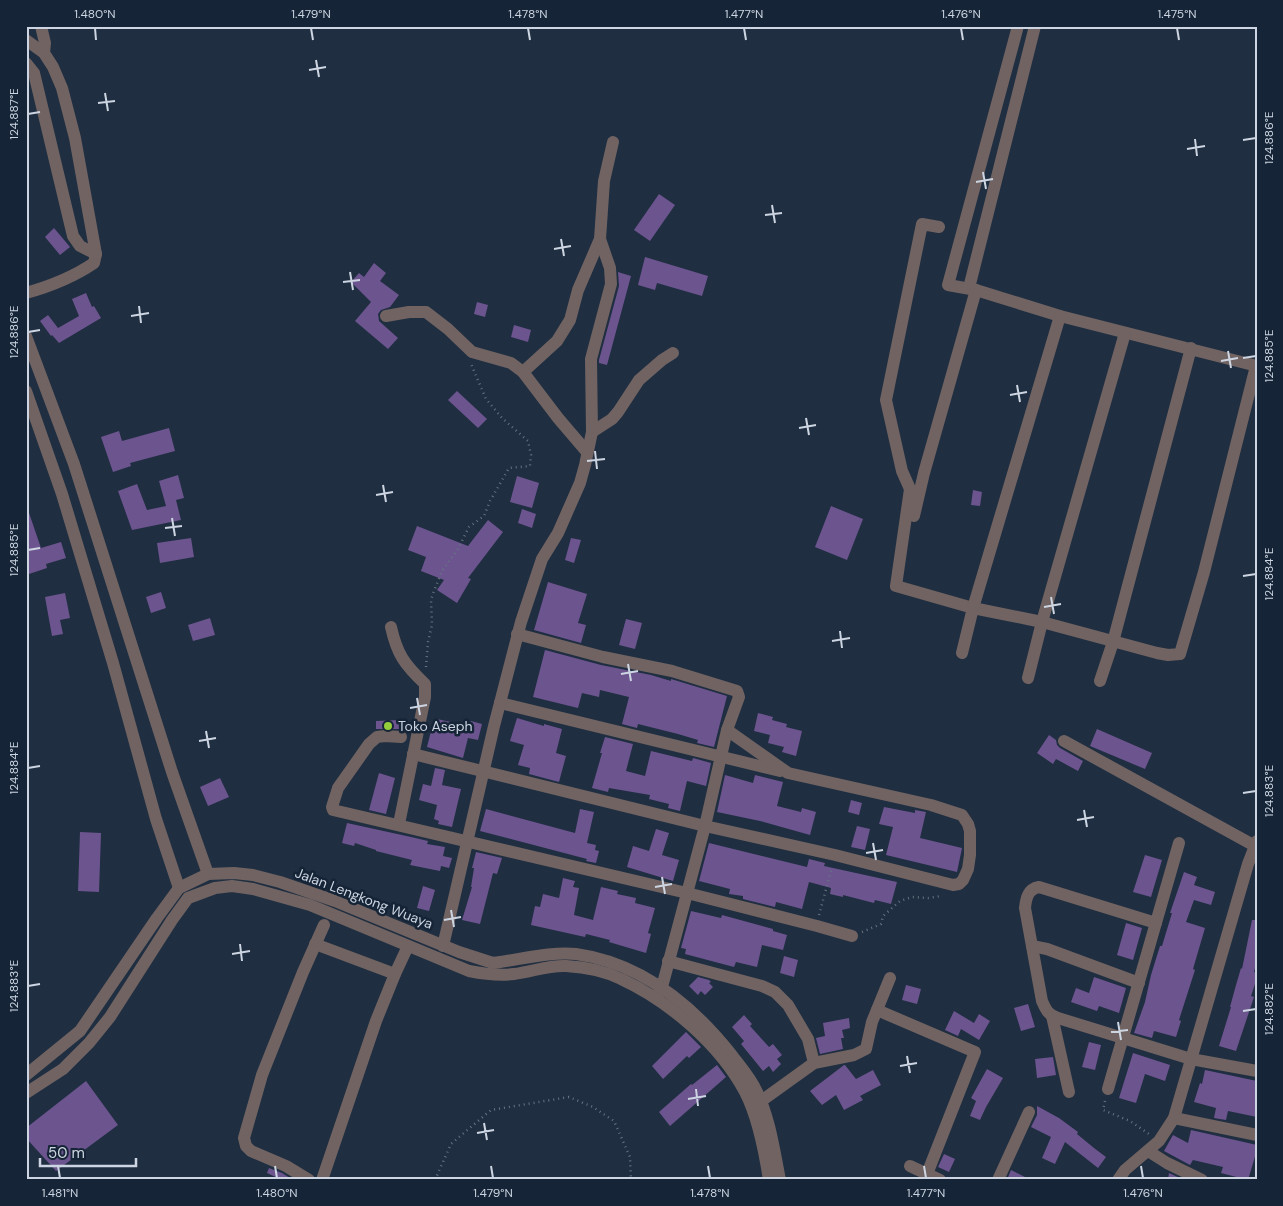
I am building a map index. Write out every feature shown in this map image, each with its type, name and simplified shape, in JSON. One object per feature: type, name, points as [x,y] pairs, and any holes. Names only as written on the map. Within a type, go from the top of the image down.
[{"type":"street","points":[[41,26],[45,43],[44,53]]},
{"type":"street","points":[[896,586],[973,608],[1042,622],[1113,642],[1168,655],[1180,654],[1204,572],[1256,366],[1191,348],[1125,334],[972,289],[948,285],[1018,26]]},
{"type":"street","points":[[896,586],[972,289],[1035,26]]},
{"type":"street","points":[[26,40],[44,53],[53,67],[62,88],[75,138],[96,254],[94,263],[74,276],[51,286],[26,293]]},
{"type":"street","points":[[26,64],[34,73],[73,236],[80,246],[96,254]]},
{"type":"street","points":[[524,372],[557,341],[570,320],[578,290],[600,239],[604,181],[613,142]]},
{"type":"street","points":[[58,173],[80,168]]},
{"type":"street","points":[[896,586],[910,489],[902,471],[886,400],[922,224],[939,227]]},
{"type":"street","points":[[443,946],[517,634],[542,559],[558,533],[580,483],[592,432],[591,359],[611,278],[600,239]]},
{"type":"street","points":[[386,316],[409,312],[426,312],[463,342],[472,352],[511,363],[524,372],[558,418],[587,452]]},
{"type":"street","points":[[962,653],[973,608],[1060,316]]},
{"type":"street","points":[[1028,678],[1042,622],[1125,334]]},
{"type":"street","points":[[26,336],[74,464],[172,772],[208,874]]},
{"type":"street","points":[[1100,680],[1113,642],[1191,348]]},
{"type":"street","points":[[592,432],[612,419],[639,380],[673,353]]},
{"type":"street","points":[[26,391],[62,494],[113,663],[156,819],[179,888]]},
{"type":"street","points":[[391,627],[396,648],[409,668],[425,684],[425,697],[399,824]]},
{"type":"street","points":[[517,634],[604,657],[672,671],[734,689],[739,693],[727,730],[705,826],[659,992]]},
{"type":"street","points":[[413,754],[953,885],[959,884],[964,880],[970,855],[970,831],[962,815],[922,803],[788,773],[500,703]]},
{"type":"street","points":[[727,730],[788,773]]},
{"type":"street","points":[[401,736],[377,738],[370,744],[338,788],[332,807],[333,810],[687,893],[852,936]]},
{"type":"street","points":[[1064,741],[1256,844],[1248,864],[1174,1118],[1159,1141],[1126,1170],[1118,1180]]},
{"type":"street","points":[[1108,1090],[1179,843]]},
{"type":"street","name":"Jalan Lengkong Wuaya","points":[[26,1075],[80,1032],[179,888],[208,874],[234,873],[253,875],[335,901],[443,946],[493,963],[574,954],[590,956],[629,969],[703,1022],[746,1073],[757,1090],[761,1101],[774,1146],[780,1180]]},
{"type":"street","name":"Jalan Lengkong Wuaya","points":[[26,1093],[63,1069],[89,1043],[110,1017],[188,898],[215,888],[232,886],[253,889],[310,905],[469,971],[496,976],[565,966],[592,970],[659,992],[716,1050],[746,1093],[754,1114],[769,1180]]},
{"type":"street","points":[[1156,923],[1035,887],[1026,899],[1025,908],[1042,1001],[1046,1010],[1052,1016],[1191,1059],[1257,1071]]},
{"type":"street","points":[[309,1180],[286,1166],[252,1151],[246,1146],[244,1138],[262,1075],[324,925]]},
{"type":"street","points":[[315,944],[395,974]]},
{"type":"street","points":[[322,1180],[376,1022],[408,946]]},
{"type":"street","points":[[1032,946],[1047,949],[1139,983]]},
{"type":"street","points":[[668,962],[762,986],[775,992],[788,1005],[808,1039],[814,1063]]},
{"type":"street","points":[[761,1101],[814,1063],[863,1052],[868,1046],[872,1022],[890,978]]},
{"type":"street","points":[[876,1010],[975,1052],[927,1174]]},
{"type":"street","points":[[1052,1016],[1070,1092]]},
{"type":"street","points":[[998,1180],[1029,1112]]},
{"type":"street","points":[[1174,1118],[1257,1135]]},
{"type":"street","points":[[1148,1151],[1167,1163],[1202,1180]]},
{"type":"street","points":[[910,1166],[940,1180]]},
{"type":"path","points":[[425,684],[428,642],[432,625],[431,600],[442,571],[470,528],[484,516],[490,501],[509,468],[530,466],[531,455],[528,441],[502,418],[486,399],[463,342]]},
{"type":"path","points":[[817,926],[835,856]]},
{"type":"path","points":[[852,936],[881,924],[883,916],[900,901],[912,897],[928,898],[955,894],[953,885]]},
{"type":"path","points":[[1108,1090],[1103,1110],[1130,1121],[1159,1141]]},
{"type":"path","points":[[435,1180],[451,1144],[491,1110],[569,1097],[593,1107],[614,1121],[630,1157],[631,1180]]},
{"type":"building","points":[[659,194],[675,205],[650,241],[634,230]]},
{"type":"building","points":[[54,228],[70,247],[60,255],[45,237]]},
{"type":"building","points":[[645,257],[708,276],[702,296],[657,283],[655,290],[638,285]]},
{"type":"building","points":[[374,263],[386,273],[380,281],[399,295],[390,307],[381,310],[378,314],[379,321],[398,338],[388,349],[355,321],[371,302],[351,282],[359,273],[364,277]]},
{"type":"building","points":[[618,272],[631,276],[607,365],[599,363],[599,360],[619,286]]},
{"type":"building","points":[[86,293],[92,307],[94,306],[101,318],[59,343],[40,321],[48,315],[58,328],[79,316],[72,299]]},
{"type":"building","points":[[477,302],[488,305],[485,317],[474,314]]},
{"type":"building","points":[[514,325],[531,330],[528,342],[511,337]]},
{"type":"building","points":[[457,391],[487,419],[478,428],[448,400]]},
{"type":"building","points":[[169,428],[175,451],[130,463],[131,466],[113,472],[101,437],[119,431],[122,441]]},
{"type":"building","points":[[178,475],[184,498],[176,500],[181,520],[132,530],[118,491],[137,484],[147,510],[166,506],[159,481]]},
{"type":"building","points":[[517,476],[539,483],[532,508],[510,502]]},
{"type":"building","points":[[973,490],[982,492],[980,506],[971,505]]},
{"type":"building","points":[[831,506],[863,519],[847,560],[815,547]]},
{"type":"building","points":[[522,509],[536,514],[532,528],[518,523]]},
{"type":"building","points":[[28,510],[41,548],[61,542],[66,558],[46,564],[47,568],[26,575],[26,511]]},
{"type":"building","points":[[488,520],[503,532],[468,578],[471,579],[457,603],[437,590],[444,580],[421,571],[426,557],[408,550],[417,526],[468,546]]},
{"type":"building","points":[[191,538],[194,557],[160,563],[157,543]]},
{"type":"building","points":[[571,538],[581,540],[574,563],[565,560]]},
{"type":"building","points":[[548,582],[587,594],[578,623],[586,625],[581,643],[534,630]]},
{"type":"building","points":[[161,592],[166,608],[151,613],[146,597]]},
{"type":"building","points":[[65,593],[70,618],[60,620],[63,634],[52,636],[45,597]]},
{"type":"building","points":[[210,618],[215,635],[193,641],[188,625]]},
{"type":"building","points":[[626,619],[642,623],[635,649],[619,645]]},
{"type":"building","points":[[545,650],[601,665],[671,681],[671,679],[727,696],[714,747],[697,743],[698,740],[638,724],[637,728],[622,724],[629,697],[600,690],[599,697],[582,693],[578,708],[533,697]]},
{"type":"building","points":[[758,713],[773,717],[772,720],[787,724],[786,727],[802,731],[796,756],[782,752],[784,747],[768,743],[770,735],[754,731]]},
{"type":"building","points":[[517,718],[562,729],[556,753],[566,756],[559,782],[529,774],[530,768],[518,765],[524,745],[510,741]]},
{"type":"building","points":[[437,719],[469,726],[471,721],[482,724],[478,740],[468,738],[463,758],[427,747],[431,731],[434,732]]},
{"type":"building","name":"Toko Aseph","points":[[400,720],[401,729],[376,729],[376,721]]},
{"type":"building","points":[[1097,729],[1152,753],[1145,769],[1090,746]]},
{"type":"building","points":[[1049,735],[1056,740],[1060,748],[1083,761],[1078,771],[1056,759],[1053,764],[1037,753]]},
{"type":"building","points":[[605,737],[633,744],[626,771],[645,776],[651,751],[692,761],[693,758],[711,763],[706,786],[687,781],[680,811],[668,808],[669,804],[649,799],[650,795],[609,788],[608,792],[592,788]]},
{"type":"building","points":[[435,768],[445,770],[442,785],[461,789],[452,827],[438,824],[439,821],[434,819],[437,805],[419,800],[423,784],[431,786]]},
{"type":"building","points":[[379,773],[395,778],[386,814],[369,810]]},
{"type":"building","points":[[725,775],[753,783],[755,775],[783,782],[777,806],[801,812],[802,808],[816,812],[810,835],[760,821],[717,812]]},
{"type":"building","points":[[220,778],[229,797],[208,806],[200,787]]},
{"type":"building","points":[[851,800],[862,803],[859,815],[848,812]]},
{"type":"building","points":[[884,807],[915,813],[915,810],[926,812],[920,838],[962,848],[957,872],[886,855],[893,827],[879,824]]},
{"type":"building","points":[[486,809],[575,833],[580,809],[594,812],[587,843],[596,845],[595,850],[599,851],[596,863],[480,831]]},
{"type":"building","points":[[347,823],[428,841],[427,844],[445,847],[443,856],[452,858],[449,868],[441,866],[440,871],[410,865],[412,860],[376,851],[355,843],[354,846],[342,843]]},
{"type":"building","points":[[857,826],[870,829],[865,850],[851,847]]},
{"type":"building","points":[[656,829],[669,833],[662,855],[679,860],[673,881],[627,867],[633,846],[649,851]]},
{"type":"building","points":[[80,832],[101,833],[99,892],[78,891]]},
{"type":"building","points":[[709,843],[807,867],[809,859],[825,863],[824,866],[897,882],[891,904],[875,900],[874,903],[843,895],[843,897],[830,894],[831,888],[809,882],[802,909],[776,902],[775,907],[743,899],[743,896],[729,894],[730,889],[699,881]]},
{"type":"building","points":[[476,852],[502,858],[497,874],[493,873],[480,924],[462,920],[472,887],[474,868],[472,868]]},
{"type":"building","points":[[1145,855],[1162,860],[1151,897],[1133,892]]},
{"type":"building","points":[[1184,872],[1197,877],[1194,885],[1215,892],[1211,905],[1194,900],[1186,922],[1205,928],[1176,1037],[1154,1031],[1152,1038],[1134,1033]]},
{"type":"building","points":[[563,878],[575,881],[573,887],[579,888],[574,915],[593,920],[601,887],[618,891],[617,894],[636,898],[635,903],[655,908],[648,933],[651,934],[646,953],[609,942],[610,940],[586,934],[585,937],[531,925],[535,906],[540,907],[543,894],[559,898]]},
{"type":"building","points":[[423,886],[435,890],[429,911],[417,908]]},
{"type":"building","points":[[691,911],[721,918],[722,915],[773,929],[773,931],[787,935],[783,950],[762,945],[757,967],[736,962],[734,967],[685,954],[686,949],[681,948]]},
{"type":"building","points":[[1252,920],[1257,920],[1257,961],[1254,972],[1257,973],[1257,978],[1251,996],[1254,997],[1236,1051],[1219,1046],[1242,969]]},
{"type":"building","points":[[1126,923],[1142,928],[1133,960],[1117,955]]},
{"type":"building","points":[[784,956],[798,960],[794,977],[780,973]]},
{"type":"building","points":[[698,977],[709,980],[713,987],[705,995],[701,991],[698,995],[689,986]]},
{"type":"building","points":[[1094,977],[1126,988],[1119,1013],[1099,1006],[1097,1011],[1071,1002],[1076,988],[1089,993]]},
{"type":"building","points":[[906,985],[921,989],[917,1004],[902,1000]]},
{"type":"building","points":[[1028,1004],[1035,1027],[1021,1031],[1014,1008]]},
{"type":"building","points":[[954,1011],[974,1023],[979,1014],[990,1021],[979,1040],[961,1029],[958,1036],[945,1030]]},
{"type":"building","points":[[744,1015],[752,1024],[750,1026],[769,1047],[773,1044],[782,1055],[777,1059],[781,1064],[773,1072],[769,1066],[763,1071],[741,1044],[744,1041],[732,1027]]},
{"type":"building","points":[[849,1018],[850,1028],[842,1030],[844,1038],[841,1038],[843,1049],[820,1054],[816,1038],[825,1036],[823,1023]]},
{"type":"building","points":[[686,1032],[701,1047],[689,1058],[687,1056],[663,1079],[652,1066]]},
{"type":"building","points":[[1089,1042],[1101,1045],[1095,1070],[1082,1067]]},
{"type":"building","points":[[1133,1053],[1170,1065],[1165,1081],[1145,1074],[1136,1103],[1119,1098]]},
{"type":"building","points":[[1053,1057],[1056,1075],[1037,1078],[1035,1059]]},
{"type":"building","points":[[717,1065],[726,1077],[670,1126],[659,1112],[691,1084]]},
{"type":"building","points":[[844,1065],[856,1079],[873,1070],[881,1085],[860,1096],[863,1100],[844,1110],[836,1095],[822,1105],[810,1091]]},
{"type":"building","points":[[987,1069],[1003,1078],[980,1120],[970,1116],[976,1101],[971,1098]]},
{"type":"building","points":[[1205,1070],[1257,1081],[1257,1117],[1228,1111],[1226,1120],[1214,1118],[1216,1108],[1194,1102],[1200,1083],[1202,1084]]},
{"type":"building","points":[[86,1081],[118,1125],[56,1171],[26,1138],[26,1128]]},
{"type":"building","points":[[1037,1106],[1059,1118],[1078,1132],[1077,1134],[1106,1157],[1098,1168],[1065,1142],[1055,1164],[1042,1158],[1051,1137],[1031,1127],[1037,1115]]},
{"type":"building","points":[[1191,1130],[1257,1145],[1248,1180],[1221,1173],[1223,1167],[1193,1160],[1190,1165],[1164,1151],[1173,1135],[1188,1143]]},
{"type":"building","points":[[944,1154],[955,1159],[949,1172],[938,1167]]},
{"type":"building","points":[[269,1168],[293,1180],[282,1180],[267,1173]]},
{"type":"building","points":[[1011,1170],[1031,1180],[1007,1180]]},
{"type":"building","points":[[1169,1173],[1182,1179],[1182,1180],[1168,1180]]},
{"type":"place","name":"Toko Aseph","points":[[388,726]]}]
